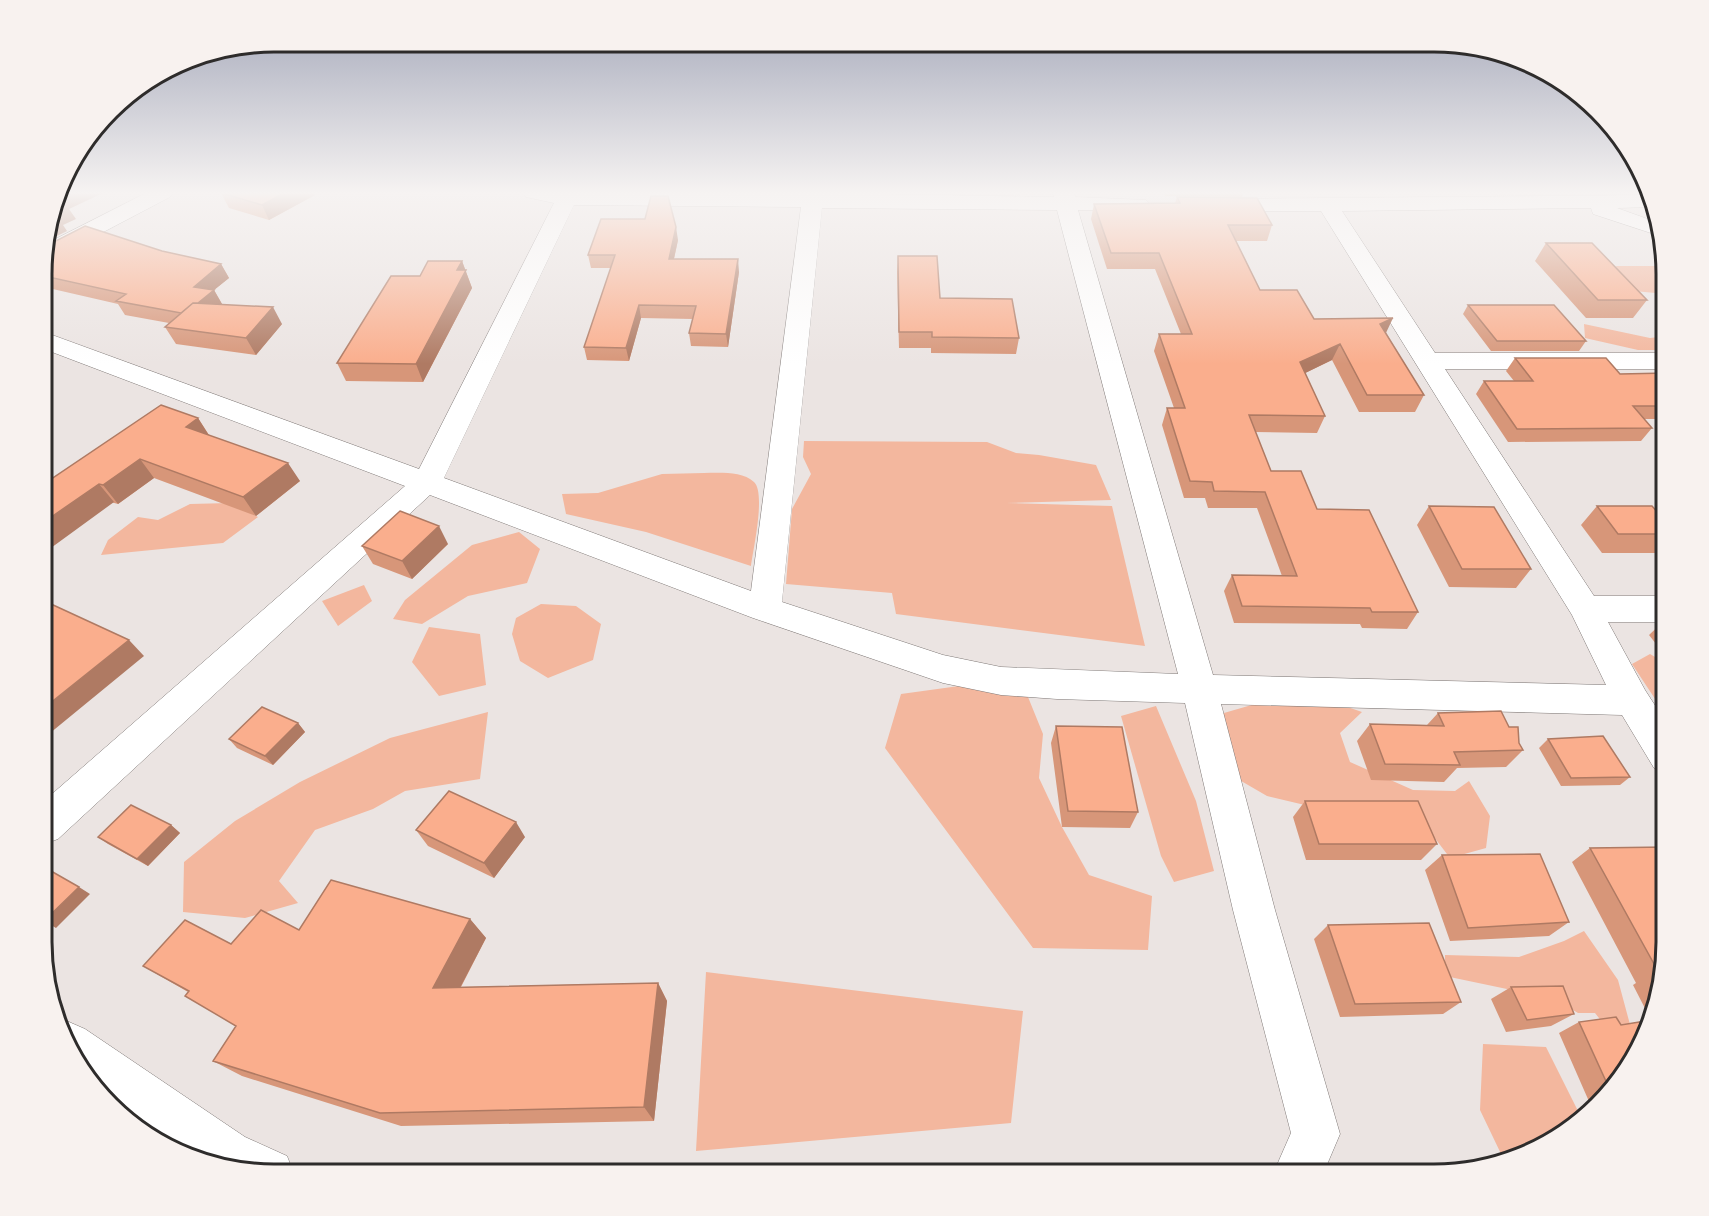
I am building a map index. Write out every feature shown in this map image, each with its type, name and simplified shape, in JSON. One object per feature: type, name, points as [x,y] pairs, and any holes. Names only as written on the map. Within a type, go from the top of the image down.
[{"type":"street","points":[[52,819],[427,482],[542,250]]},
{"type":"street","points":[[765,609],[807,250]]},
{"type":"street","points":[[1079,250],[1200,690],[1254,910],[1316,1134],[1302,1164]]},
{"type":"street","points":[[1356,250],[1585,609],[1632,700],[1656,740]]},
{"type":"street","points":[[52,343],[765,609],[943,669],[1001,681],[1200,690],[1632,700]]},
{"type":"street","points":[[1428,361],[1656,361]]},
{"type":"street","points":[[1585,609],[1656,609]]},
{"type":"street","points":[[85,1057],[228,1155],[242,1161]]},
{"type":"shaded area","points":[[1616,266],[1656,266],[1656,293],[1622,290]]},
{"type":"shaded area","points":[[1584,324],[1656,337],[1656,350],[1638,350],[1585,338]]},
{"type":"shaded area","points":[[804,441],[987,442],[1016,453],[1096,465],[1111,500],[1006,503],[1112,506],[1145,646],[896,614],[892,593],[786,584],[792,509],[811,474],[803,457]]},
{"type":"shaded area","points":[[730,473],[749,478],[754,482],[759,498],[759,509],[751,566],[646,532],[566,514],[562,494],[598,493],[662,474]]},
{"type":"shaded area","points":[[230,503],[258,517],[223,543],[101,555],[108,540],[138,517],[158,520],[190,504]]},
{"type":"shaded area","points":[[519,532],[540,549],[527,583],[468,596],[422,624],[393,619],[405,600],[472,545]]},
{"type":"shaded area","points":[[364,585],[372,601],[338,626],[322,601]]},
{"type":"shaded area","points":[[541,604],[576,606],[601,624],[593,660],[548,678],[520,661],[512,634],[516,618]]},
{"type":"shaded area","points":[[429,627],[480,634],[486,685],[439,696],[412,662]]},
{"type":"shaded area","points":[[1650,654],[1656,658],[1656,700],[1632,664]]},
{"type":"shaded area","points":[[981,683],[1028,697],[1043,734],[1039,778],[1062,827],[1089,875],[1152,896],[1148,950],[1033,948],[885,748],[901,694]]},
{"type":"shaded area","points":[[1324,699],[1362,712],[1340,733],[1350,762],[1413,790],[1455,791],[1469,781],[1490,816],[1486,848],[1450,858],[1418,816],[1309,806],[1267,796],[1236,778],[1217,715],[1262,702]]},
{"type":"shaded area","points":[[1156,706],[1196,801],[1214,871],[1174,882],[1161,856],[1121,716]]},
{"type":"shaded area","points":[[488,712],[480,779],[405,791],[373,809],[315,830],[279,881],[298,903],[245,918],[183,912],[184,862],[235,821],[300,782],[390,738]]},
{"type":"shaded area","points":[[1584,931],[1618,980],[1632,1032],[1632,1043],[1626,1053],[1595,1013],[1578,1013],[1555,999],[1445,976],[1445,955],[1519,957],[1564,941]]},
{"type":"shaded area","points":[[706,972],[1023,1011],[1011,1123],[696,1151]]},
{"type":"shaded area","points":[[1483,1044],[1546,1047],[1578,1111],[1533,1141],[1501,1153],[1480,1110]]},
{"type":"building","points":[[54,250],[158,250],[221,264],[194,287],[214,290],[181,313],[116,301],[126,294],[52,278]]},
{"type":"building","points":[[590,250],[671,250],[669,259],[738,259],[726,334],[689,333],[696,306],[639,305],[626,348],[584,347],[615,255],[588,255]]},
{"type":"building","points":[[1110,250],[1240,250],[1260,290],[1297,290],[1314,319],[1393,318],[1380,324],[1424,395],[1367,395],[1340,344],[1300,362],[1325,416],[1249,415],[1271,471],[1301,471],[1317,509],[1369,510],[1418,612],[1372,612],[1370,608],[1242,606],[1232,575],[1297,576],[1265,492],[1214,491],[1212,482],[1190,481],[1167,408],[1185,408],[1159,334],[1192,334],[1159,253],[1111,253]]},
{"type":"building","points":[[1552,250],[1599,250],[1647,300],[1598,300]]},
{"type":"building","points":[[898,256],[937,256],[940,298],[1012,299],[1019,338],[932,337],[932,332],[899,332]]},
{"type":"building","points":[[428,261],[462,261],[457,270],[466,270],[416,364],[337,363],[391,276],[420,276]]},
{"type":"building","points":[[193,303],[273,307],[246,338],[165,327]]},
{"type":"building","points":[[1468,305],[1554,305],[1586,341],[1497,341]]},
{"type":"building","points":[[1515,358],[1606,358],[1620,374],[1656,373],[1656,406],[1633,406],[1652,428],[1517,429],[1484,381],[1533,381]]},
{"type":"building","points":[[161,405],[198,418],[186,427],[288,463],[243,497],[140,459],[52,516],[52,479]]},
{"type":"building","points":[[1429,506],[1494,507],[1531,569],[1462,569]]},
{"type":"building","points":[[1597,506],[1652,506],[1656,511],[1656,534],[1618,534]]},
{"type":"building","points":[[400,511],[439,526],[402,561],[362,546]]},
{"type":"building","points":[[52,604],[129,640],[52,702]]},
{"type":"building","points":[[262,707],[298,723],[265,756],[229,739]]},
{"type":"building","points":[[1501,711],[1509,727],[1518,727],[1519,743],[1523,750],[1454,752],[1460,765],[1385,764],[1370,724],[1444,726],[1438,713]]},
{"type":"building","points":[[1056,726],[1122,727],[1138,812],[1068,811]]},
{"type":"building","points":[[1603,736],[1630,777],[1571,778],[1548,739]]},
{"type":"building","points":[[449,791],[516,822],[484,863],[416,830]]},
{"type":"building","points":[[1305,801],[1418,801],[1437,844],[1319,844]]},
{"type":"building","points":[[131,805],[171,825],[137,859],[98,837]]},
{"type":"building","points":[[1656,847],[1655,966],[1590,848]]},
{"type":"building","points":[[1540,854],[1569,922],[1468,928],[1442,855]]},
{"type":"building","points":[[52,872],[79,887],[52,913]]},
{"type":"building","points":[[331,880],[470,919],[433,988],[658,983],[644,1107],[380,1113],[213,1061],[236,1026],[185,996],[189,991],[143,966],[185,920],[231,944],[261,910],[299,930]]},
{"type":"building","points":[[1429,923],[1461,1002],[1355,1004],[1328,925]]},
{"type":"building","points":[[1563,986],[1574,1014],[1527,1020],[1511,987]]},
{"type":"building","points":[[1616,1017],[1621,1025],[1642,1022],[1627,1052],[1606,1082],[1579,1022]]}]
